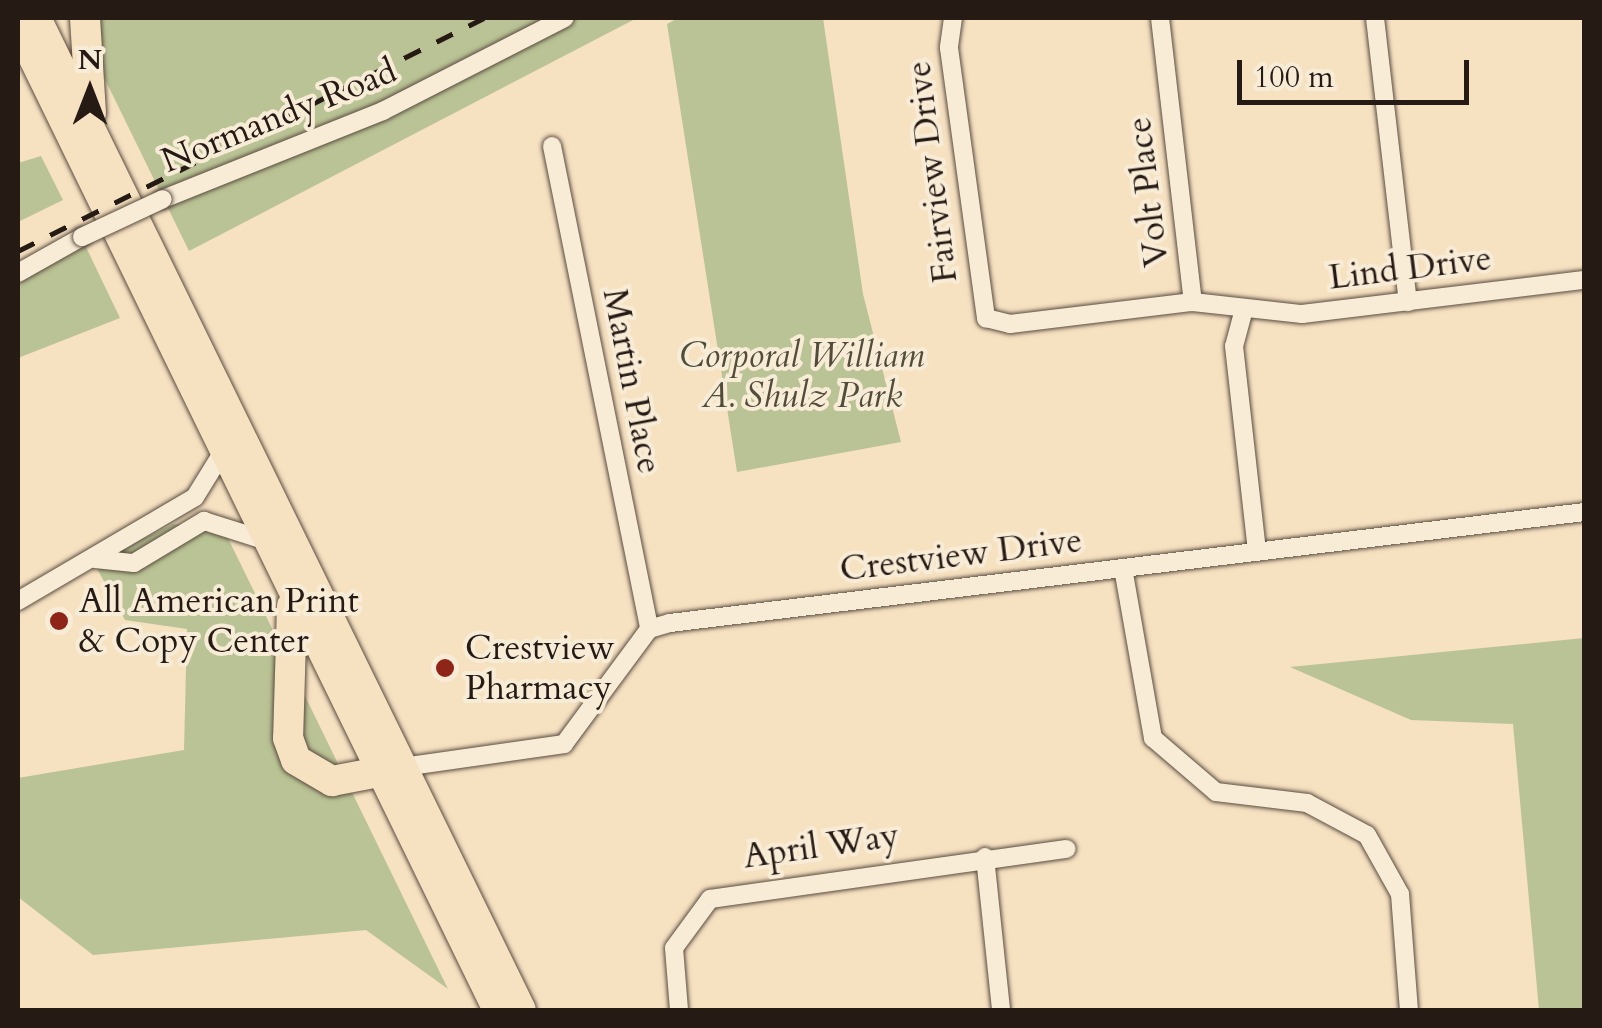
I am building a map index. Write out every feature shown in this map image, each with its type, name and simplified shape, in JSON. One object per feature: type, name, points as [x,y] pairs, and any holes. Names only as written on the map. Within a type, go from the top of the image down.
[{"type":"highway","points":[[36,18],[394,770],[498,1010]]},
{"type":"highway","points":[[86,18],[100,150]]},
{"type":"highway","points":[[18,23],[292,603],[394,770],[521,1010]]},
{"type":"highway","points":[[292,603],[288,738],[296,760],[332,781],[394,770]]},
{"type":"street","name":"Normandy Road","points":[[18,273],[163,199],[383,111],[565,18]]},
{"type":"street","name":"Fairview Drive","points":[[953,18],[949,48],[986,318],[1010,324],[1193,302]]},
{"type":"street","name":"Volt Place","points":[[1160,18],[1193,302],[1244,309]]},
{"type":"street","points":[[1375,18],[1408,302]]},
{"type":"street","name":"Martin Place","points":[[552,146],[649,629]]},
{"type":"street","name":"Lind Drive","points":[[1244,309],[1302,314],[1584,280]]},
{"type":"street","points":[[1244,309],[1234,346],[1257,552]]},
{"type":"street","points":[[18,601],[196,496],[220,455]]},
{"type":"street","name":"Crestview Drive","points":[[649,629],[1584,512]]},
{"type":"street","points":[[95,559],[126,566],[204,521],[261,538]]},
{"type":"street","points":[[1123,568],[1153,738],[1216,792],[1307,804],[1367,835],[1400,894],[1409,1010]]},
{"type":"street","points":[[394,770],[564,744],[649,629]]},
{"type":"street","name":"April Way","points":[[679,1010],[674,948],[710,898],[984,857],[1068,849]]},
{"type":"street","points":[[984,857],[1001,1010]]},
{"type":"green space","points":[[75,18],[637,18],[189,251]]},
{"type":"green space","name":"Corporal William A. Shulz Park","points":[[678,18],[823,18],[863,294],[901,442],[737,472],[667,24]]},
{"type":"green space","points":[[41,156],[63,200],[18,222],[18,163]]},
{"type":"green space","points":[[85,245],[120,318],[18,358],[18,280]]},
{"type":"green space","points":[[173,524],[223,528],[448,989],[366,930],[93,955],[18,897],[18,778],[184,750],[187,629],[125,620],[94,563]]},
{"type":"green space","points":[[1584,638],[1584,1010],[1539,1010],[1513,724],[1411,720],[1290,667]]},
{"type":"railway","points":[[18,251],[484,18]]},
{"type":"place","name":"All American Print & Copy Center","points":[[59,621]]},
{"type":"place","name":"Crestview Pharmacy","points":[[445,668]]}]
